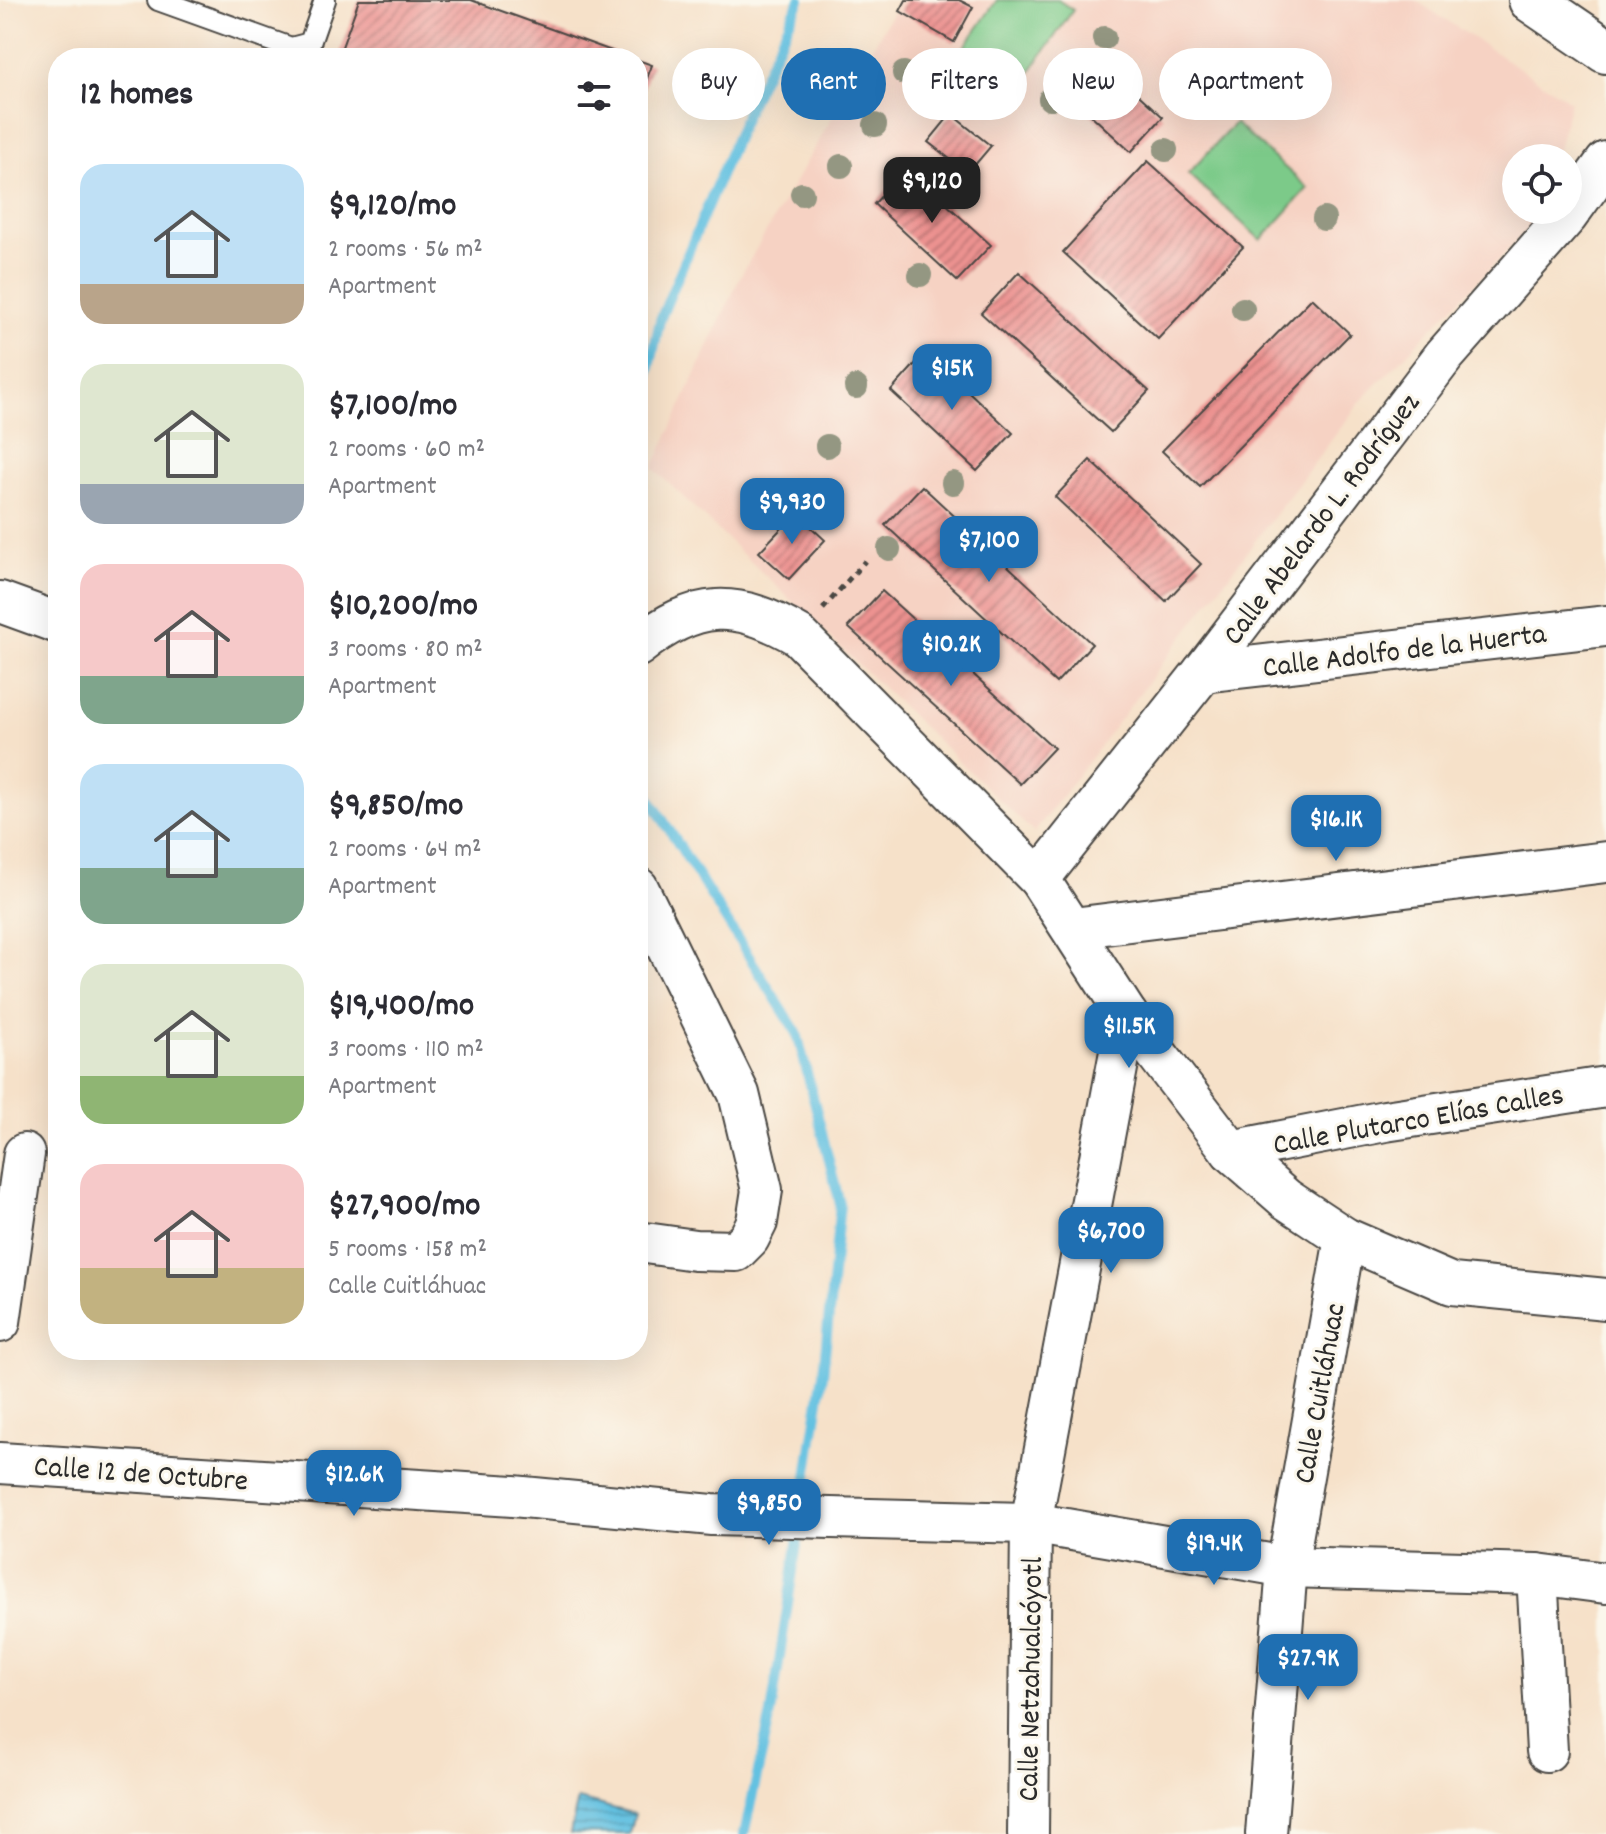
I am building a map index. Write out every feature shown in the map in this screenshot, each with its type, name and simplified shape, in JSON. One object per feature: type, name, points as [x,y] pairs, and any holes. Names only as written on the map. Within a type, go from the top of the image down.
[{"type":"main road","points":[[1531,0],[1606,51]]},
{"type":"street","name":"Calle Abelardo L. Rodríguez","points":[[1039,879],[1203,672],[1444,356],[1567,216],[1606,162]]},
{"type":"street","points":[[0,602],[48,619]]},
{"type":"street","points":[[648,638],[672,620],[707,609],[739,609],[784,628],[1039,879],[1127,1015],[1231,1151],[1286,1199],[1345,1238],[1452,1284],[1606,1299]]},
{"type":"street","name":"Calle Adolfo de la Huerta","points":[[1203,672],[1606,626]]},
{"type":"street","points":[[1073,928],[1606,862]]},
{"type":"street","points":[[648,908],[739,1094],[762,1190],[757,1222],[749,1238],[736,1251],[695,1250],[648,1243]]},
{"type":"street","name":"Calle Netzahualcóyotl","points":[[1028,1834],[1031,1523],[1127,1015]]},
{"type":"street","name":"Calle Plutarco Elías Calles","points":[[1231,1151],[1385,1121],[1606,1087]]},
{"type":"street","points":[[0,1322],[27,1155]]},
{"type":"street","name":"Calle Cuitláhuac","points":[[1266,1834],[1287,1567],[1345,1238]]},
{"type":"street","name":"Calle 12 de Octubre","points":[[0,1463],[513,1496],[712,1515],[1031,1523],[1287,1567],[1537,1574],[1606,1583]]},
{"type":"street","points":[[1537,1574],[1547,1751]]},
{"type":"lane","points":[[158,0],[291,48],[310,43],[325,0]]},
{"type":"path","points":[[784,628],[865,561]]},
{"type":"shaded area","points":[[900,0],[1415,0],[1570,101],[1559,144],[1502,144],[1502,224],[1533,224],[1361,401],[1034,833],[653,468],[740,277],[831,120],[886,120],[886,48],[872,48]]},
{"type":"green space","points":[[997,0],[1058,0],[1073,10],[1047,48],[1043,48],[1043,53],[1027,77],[1027,48],[964,48]]},
{"type":"green space","points":[[1235,123],[1308,188],[1261,240],[1188,174]]},
{"type":"water","points":[[578,1799],[635,1814],[630,1834],[570,1833]]},
{"type":"building","points":[[359,0],[471,0],[603,48],[342,48]]},
{"type":"building","points":[[906,0],[959,0],[973,7],[954,42],[900,11]]},
{"type":"building","points":[[1143,99],[1159,113],[1160,120],[1131,152],[1096,120],[1143,120]]},
{"type":"building","points":[[946,120],[958,120],[991,146],[968,173],[928,142]]},
{"type":"building","points":[[1148,161],[1243,247],[1158,339],[1063,252]]},
{"type":"building","points":[[907,168],[991,245],[957,281],[874,204]]},
{"type":"building","points":[[1019,272],[1149,391],[1111,432],[981,313]]},
{"type":"building","points":[[1312,298],[1350,334],[1200,487],[1162,451]]},
{"type":"building","points":[[926,352],[1013,433],[977,471],[891,391]]},
{"type":"building","points":[[1090,460],[1201,564],[1166,601],[1055,497]]},
{"type":"building","points":[[922,486],[1092,644],[1056,683],[885,525]]},
{"type":"building","points":[[796,513],[825,540],[789,579],[759,552]]},
{"type":"building","points":[[882,591],[1054,748],[1020,784],[848,627]]},
{"type":"waterway","points":[[648,377],[660,320],[748,109],[800,0]]},
{"type":"waterway","points":[[648,796],[797,1033],[840,1204],[823,1374],[802,1509]]},
{"type":"waterway","points":[[744,1834],[771,1714],[800,1525]]}]
